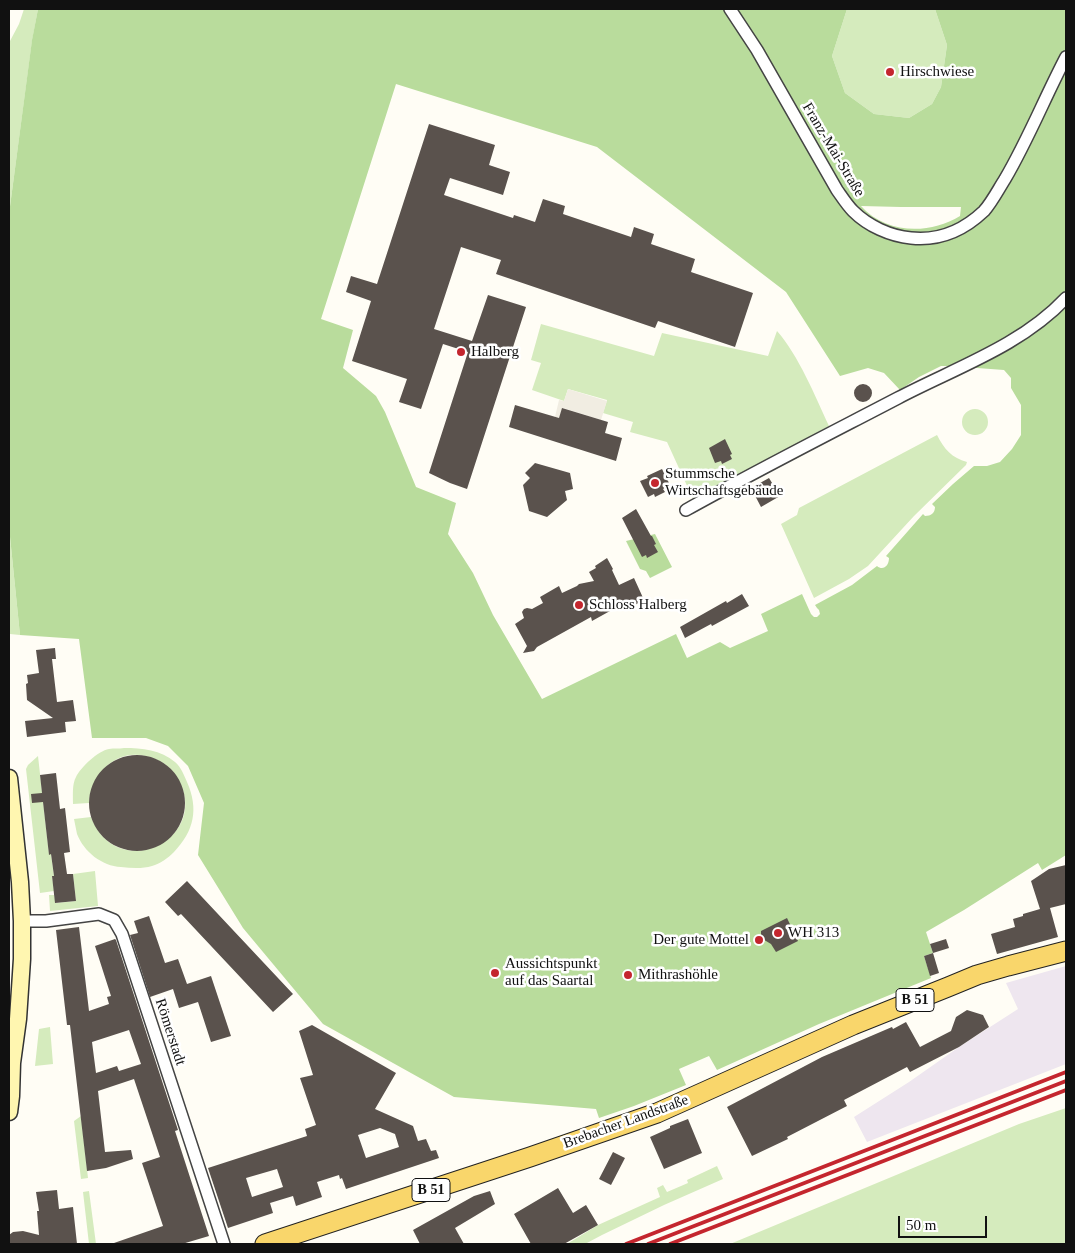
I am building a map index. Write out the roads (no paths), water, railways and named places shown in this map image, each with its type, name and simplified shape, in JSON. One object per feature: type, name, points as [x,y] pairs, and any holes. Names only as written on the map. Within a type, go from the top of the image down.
[{"type":"main road","points":[[9,778],[20,882],[22,921],[22,959],[18,1019],[11,1068],[9,1112]]},
{"type":"main road","name":"Brebacher Landstraße","points":[[265,1244],[522,1160],[657,1113],[853,1025],[977,975],[1066,951]]},
{"type":"street","name":"Franz-Mai-Straße","points":[[730,9],[757,50],[842,197],[864,221],[903,237],[926,238],[955,232],[984,211],[1011,169],[1066,57]]},
{"type":"street","points":[[686,510],[768,465],[1005,345],[1031,328],[1066,298]]},
{"type":"street","name":"Römerstadt","points":[[22,921],[46,921],[99,914],[114,920],[118,925],[224,1244]]},
{"type":"railway","points":[[626,1244],[1066,1072]]},
{"type":"railway","points":[[648,1244],[1066,1081]]},
{"type":"railway","points":[[670,1244],[1066,1090]]},
{"type":"place","name":"Hirschwiese","points":[[890,72]]},
{"type":"place","name":"Halberg","points":[[461,352]]},
{"type":"place","name":"Stummsche Wirtschaftsgebäude","points":[[655,483]]},
{"type":"place","name":"Schloss Halberg","points":[[579,605]]},
{"type":"place","name":"WH 313","points":[[778,933]]},
{"type":"place","name":"Der gute Mottel","points":[[759,940]]},
{"type":"place","name":"Aussichtspunkt auf das Saartal","points":[[495,973]]},
{"type":"place","name":"Mithrashöhle","points":[[628,975]]}]
